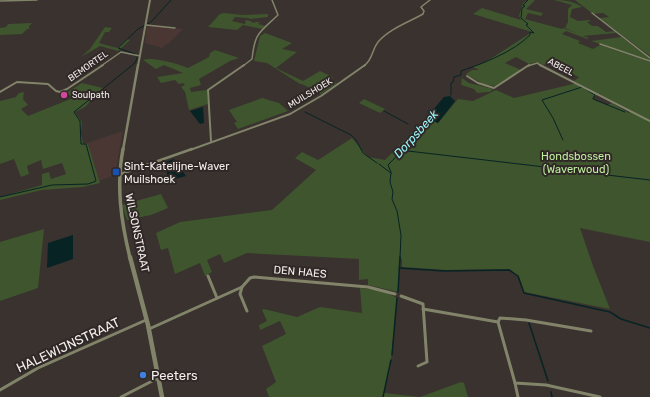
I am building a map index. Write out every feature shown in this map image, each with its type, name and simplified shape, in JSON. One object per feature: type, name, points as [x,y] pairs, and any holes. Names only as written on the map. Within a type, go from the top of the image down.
[{"type":"street","points":[[0,1],[37,0]]},
{"type":"street","name":"WILSONSTRAAT","points":[[150,0],[118,175],[117,188],[123,222],[149,330],[162,397]]},
{"type":"street","points":[[211,141],[208,90],[252,59],[254,42],[257,35],[278,15],[272,0]]},
{"type":"street","name":"MUILSHOEK","points":[[118,175],[290,114],[314,100],[370,61],[378,42],[398,28],[423,14],[424,11],[420,7],[430,0]]},
{"type":"street","points":[[592,13],[650,58]]},
{"type":"street","points":[[146,25],[175,28]]},
{"type":"street","points":[[600,44],[650,61]]},
{"type":"street","name":"BEMORTEL","points":[[0,92],[17,82],[48,84],[56,91],[60,92],[67,89],[120,52],[140,56]]},
{"type":"street","name":"ABEEL","points":[[467,76],[478,83],[494,88],[530,64],[537,63],[650,121]]},
{"type":"street","points":[[208,276],[217,298]]},
{"type":"street","name":"DEN HAES","points":[[149,330],[242,287],[250,278],[254,277],[377,288],[395,294]]},
{"type":"street","points":[[242,287],[240,294],[247,311]]},
{"type":"street","points":[[401,296],[424,304],[423,309],[427,362],[418,366]]},
{"type":"street","points":[[423,309],[498,322]]},
{"type":"street","points":[[498,322],[500,318],[526,320],[591,331]]},
{"type":"street","name":"HALEWIJNSTRAAT","points":[[0,390],[38,368],[146,320]]},
{"type":"street","points":[[498,322],[518,397]]},
{"type":"street","points":[[122,397],[158,378]]},
{"type":"street","points":[[515,383],[546,385],[600,397]]},
{"type":"shaded area","points":[[147,25],[183,29],[162,48],[145,43]]},
{"type":"shaded area","points":[[123,131],[115,175],[99,181],[88,144],[84,144]]},
{"type":"green space","name":"Hondsbossen (Waverwoud)","points":[[528,0],[535,0],[526,9],[543,13],[541,16],[528,13],[525,19],[562,29],[563,28],[576,33],[565,28],[568,22],[568,9],[572,5],[554,0],[576,3],[582,7],[572,9],[570,17],[578,21],[589,20],[591,21],[587,22],[592,26],[598,26],[606,32],[615,31],[616,33],[583,36],[589,38],[587,39],[566,31],[562,34],[580,41],[578,43],[593,49],[600,45],[650,62],[650,242],[580,228],[610,309],[524,292],[519,277],[510,269],[447,270],[402,267],[402,259],[400,258],[398,292],[368,285],[368,279],[359,280],[359,259],[247,253],[224,263],[220,254],[207,260],[212,272],[205,276],[200,263],[175,274],[168,248],[161,250],[156,233],[180,222],[272,210],[316,170],[295,158],[302,152],[318,160],[352,138],[368,157],[385,160],[426,118],[438,123],[458,99],[473,101],[496,90],[514,98],[577,83],[598,94],[592,98],[607,105],[612,103],[629,113],[632,111],[574,81],[579,77],[549,64],[550,62],[544,65],[536,62],[529,64],[516,57],[505,63],[521,70],[495,86],[483,84],[466,74],[472,70],[479,70],[473,67],[484,63],[532,32],[473,14],[482,8],[521,20],[519,16],[523,3]]},
{"type":"green space","points":[[575,0],[650,0],[650,56],[599,18],[609,17],[603,13],[593,14]]},
{"type":"green space","points":[[220,14],[243,15],[268,14],[268,17],[250,19],[235,17],[232,21],[245,24],[246,22],[244,21],[247,20],[253,23],[260,22],[258,24],[265,26],[262,29],[243,25],[237,30],[208,27]]},
{"type":"green space","points":[[32,23],[29,26],[29,29],[22,34],[0,35],[0,28],[6,27],[8,24]]},
{"type":"green space","points":[[105,27],[112,28],[109,32],[105,32],[99,43],[117,48],[127,39],[130,40],[118,51],[100,46],[81,57],[90,49]]},
{"type":"green space","points":[[265,33],[292,43],[282,49],[297,52],[276,68],[303,81],[320,71],[333,77],[329,80],[337,83],[321,94],[300,84],[267,63],[254,61],[260,36]]},
{"type":"green space","points":[[621,37],[650,58],[650,61],[591,41]]},
{"type":"green space","points":[[215,50],[239,58],[230,61],[199,79],[201,85],[190,88],[191,92],[207,90],[208,104],[189,110],[185,92],[181,87],[185,85],[183,83],[179,84],[175,80],[161,83],[157,77],[183,73],[164,65],[156,69],[143,60],[158,60],[188,68],[209,57],[210,53]]},
{"type":"green space","points":[[462,78],[469,83],[493,89],[490,92],[477,93],[474,89],[461,85]]},
{"type":"green space","points":[[82,83],[103,88],[85,107],[75,112],[82,122],[81,133],[83,143],[88,144],[100,183],[83,187],[42,190],[0,200],[0,197],[42,185],[42,174],[49,172],[51,179],[66,174],[62,163],[43,169],[41,160],[27,166],[29,174],[21,177],[14,159],[0,164],[0,101],[16,97],[19,93],[24,92],[23,99],[28,105],[21,109],[28,116],[73,98],[66,93]]},
{"type":"green space","points":[[262,98],[279,103],[288,111],[238,129],[234,123],[237,122],[229,110]]},
{"type":"green space","points":[[364,99],[385,109],[380,113],[359,103]]},
{"type":"green space","points":[[161,194],[168,208],[151,215],[127,220],[122,205]]},
{"type":"green space","points":[[44,229],[38,288],[0,301],[0,242]]},
{"type":"green space","points":[[360,288],[383,291],[397,298],[390,370],[384,393],[420,397],[269,397],[266,389],[276,382],[262,346],[286,334],[280,321],[260,330],[259,325],[267,321],[262,310],[264,309],[297,317],[320,307],[362,313]]},
{"type":"green space","points":[[461,382],[464,383],[468,397],[420,397]]},
{"type":"water","points":[[450,96],[455,101],[438,123],[426,118],[444,97]]},
{"type":"water","points":[[203,107],[204,123],[200,124],[190,111]]},
{"type":"water","points":[[174,159],[186,176],[168,181],[167,173],[162,163]]},
{"type":"water","points":[[73,235],[73,259],[47,268],[48,243]]},
{"type":"waterway","points":[[135,54],[118,48],[138,29],[151,22],[171,0]]},
{"type":"waterway","name":"Dorpsbeek","points":[[451,95],[451,83],[453,82],[454,77],[461,75],[461,71],[507,52],[530,35],[530,32],[534,33],[526,25],[528,24],[521,18],[522,8],[525,6],[523,5],[528,0]]},
{"type":"waterway","points":[[0,197],[52,185],[88,184],[96,181],[86,144],[81,144],[80,121],[74,112],[135,63],[138,56]]},
{"type":"waterway","points":[[563,140],[553,118],[542,100],[582,87],[595,95],[593,99],[625,112]]},
{"type":"waterway","points":[[384,111],[408,124]]},
{"type":"waterway","points":[[305,112],[351,135],[356,140],[363,153],[377,163]]},
{"type":"waterway","name":"Dorpsbeek","points":[[402,150],[432,119]]},
{"type":"waterway","name":"Dorpsbeek","points":[[391,173],[388,165],[402,150]]},
{"type":"waterway","name":"Dorpsbeek","points":[[402,150],[407,151]]},
{"type":"waterway","points":[[408,151],[579,171]]},
{"type":"waterway","points":[[379,164],[391,173]]},
{"type":"waterway","points":[[581,172],[650,180]]},
{"type":"waterway","name":"Dorpsbeek","points":[[391,173],[390,182],[393,192],[392,199],[397,211],[401,235],[400,258]]},
{"type":"waterway","name":"Dorpsbeek","points":[[399,268],[400,257]]},
{"type":"waterway","name":"Dorpsbeek","points":[[398,292],[399,268]]},
{"type":"waterway","points":[[399,268],[444,271],[509,270],[518,276],[524,293],[610,312],[621,319],[650,328]]},
{"type":"waterway","name":"Dorpsbeek","points":[[392,355],[397,298]]},
{"type":"waterway","points":[[529,323],[548,381]]},
{"type":"waterway","name":"Dorpsbeek","points":[[383,397],[391,360]]},
{"type":"waterway","points":[[551,392],[552,397]]},
{"type":"place","name":"Soulpath","points":[[64,95]]},
{"type":"place","name":"Sint-Katelijne-Waver Muilshoek","points":[[116,172]]},
{"type":"place","name":"Peeters","points":[[143,375]]}]
